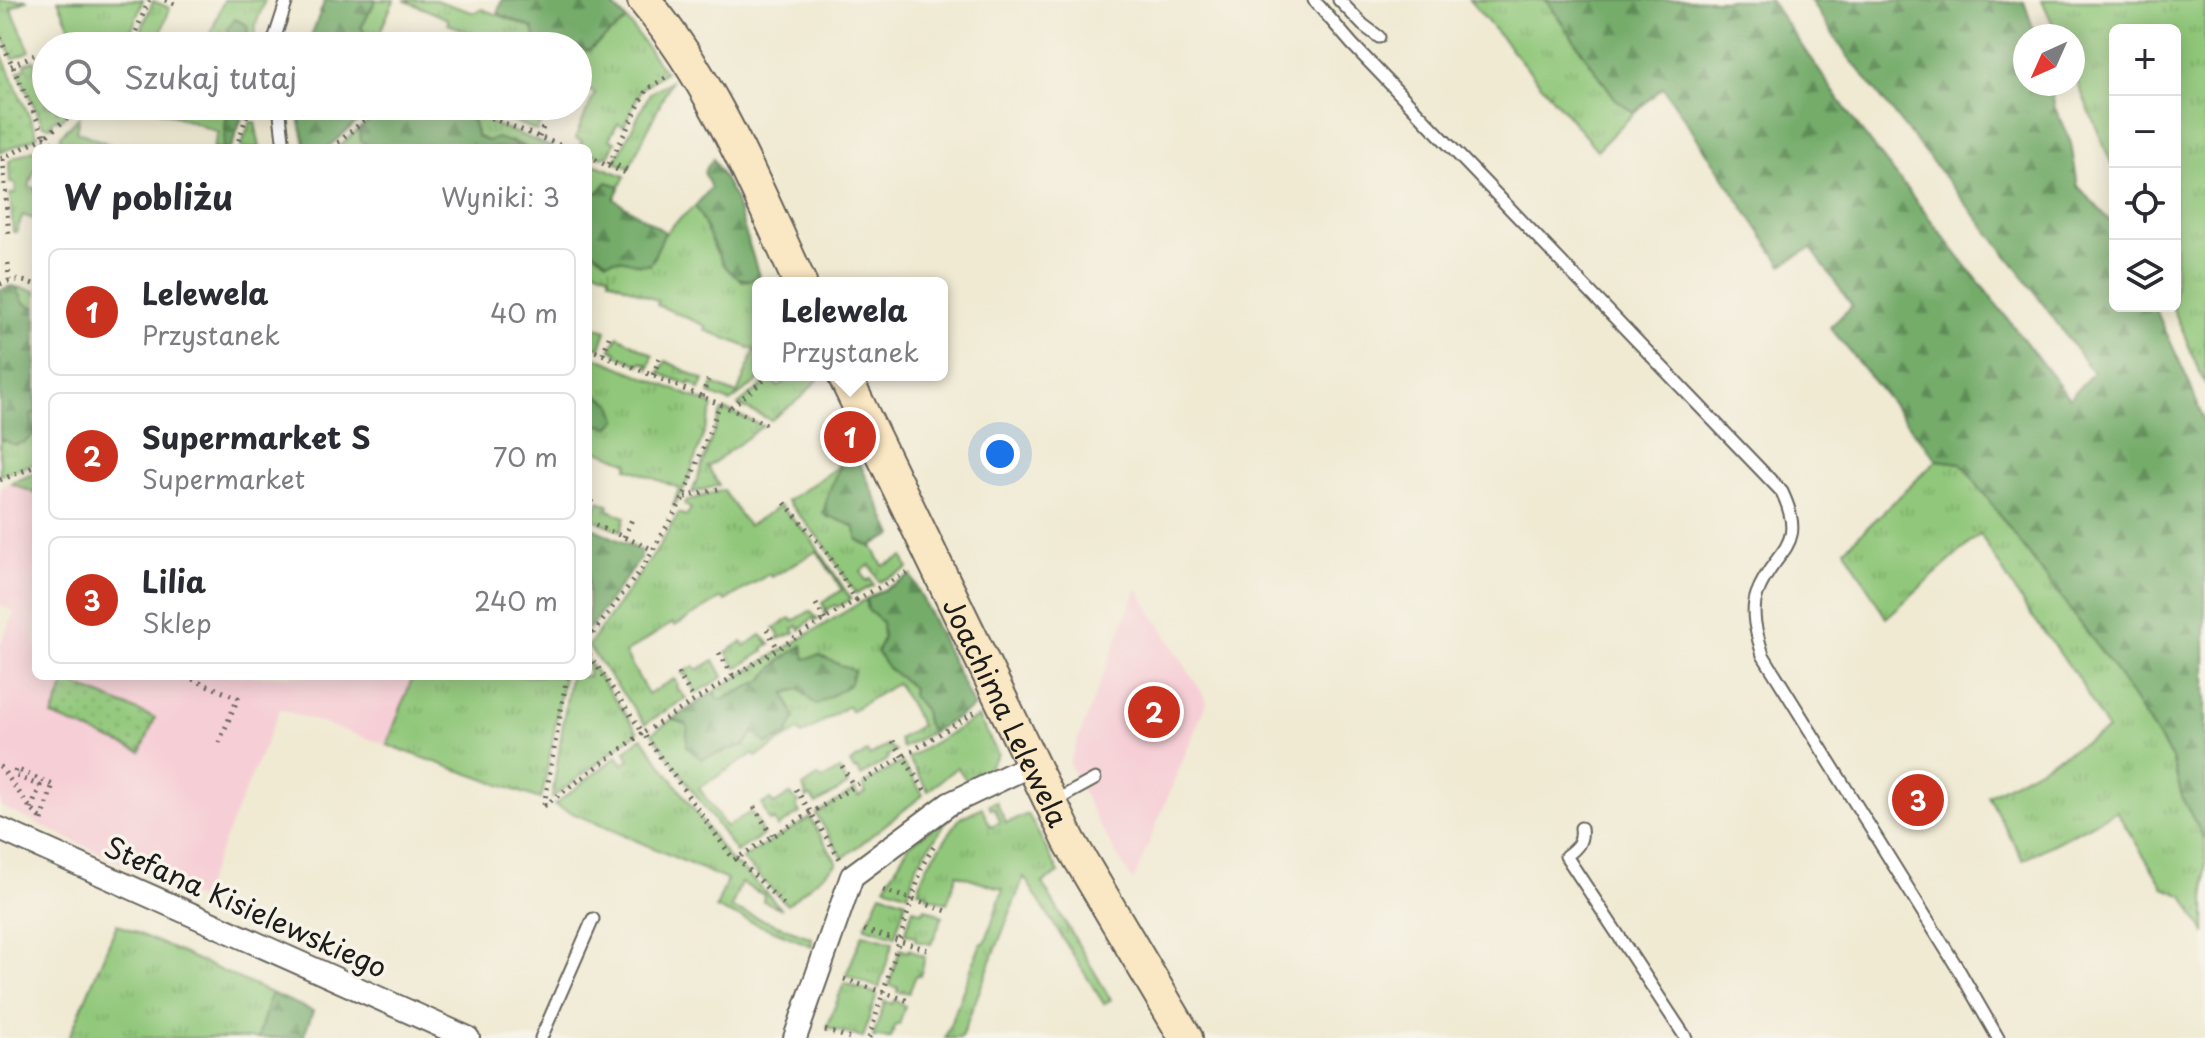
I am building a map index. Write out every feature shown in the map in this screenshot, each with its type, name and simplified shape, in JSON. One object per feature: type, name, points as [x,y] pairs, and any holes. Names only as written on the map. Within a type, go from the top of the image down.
[{"type":"street","points":[[644,0],[698,73],[737,145],[797,277]]},
{"type":"street","name":"Joachima Lelewela","points":[[847,381],[1070,842],[1186,1038]]},
{"type":"street","points":[[795,1038],[852,876],[949,804],[1031,765]]},
{"type":"street","name":"Stefana Kisielewskiego","points":[[0,829],[468,1038]]},
{"type":"lane","points":[[277,32],[287,0]]},
{"type":"lane","points":[[1314,0],[1352,44],[1782,492],[1791,512],[1793,527],[1790,541],[1757,594],[1755,632],[1763,655],[1998,1038]]},
{"type":"lane","points":[[1339,0],[1379,37]]},
{"type":"lane","points":[[281,120],[284,144]]},
{"type":"lane","points":[[1051,803],[1095,779]]},
{"type":"lane","points":[[1581,828],[1582,837],[1577,847],[1566,856],[1686,1038]]},
{"type":"lane","points":[[541,1038],[593,919]]},
{"type":"path","points":[[136,32],[149,0]]},
{"type":"path","points":[[165,0],[175,4]]},
{"type":"path","points":[[0,38],[32,110]]},
{"type":"path","points":[[11,66],[32,56]]},
{"type":"path","points":[[609,164],[647,89],[673,74]]},
{"type":"path","points":[[37,120],[45,137],[55,144]]},
{"type":"path","points":[[9,237],[2,159],[45,137],[65,120]]},
{"type":"path","points":[[237,144],[245,120]]},
{"type":"path","points":[[337,144],[364,120]]},
{"type":"path","points":[[495,120],[557,144]]},
{"type":"path","points":[[539,137],[545,123]]},
{"type":"path","points":[[592,158],[627,172]]},
{"type":"path","points":[[8,263],[9,280]]},
{"type":"path","points":[[0,284],[9,280],[32,284]]},
{"type":"path","points":[[603,354],[611,332]]},
{"type":"path","points":[[592,350],[766,424]]},
{"type":"path","points":[[653,375],[660,357]]},
{"type":"path","points":[[702,396],[708,380]]},
{"type":"path","points":[[731,407],[763,381]]},
{"type":"path","points":[[592,635],[643,567],[684,497],[720,404]]},
{"type":"path","points":[[0,480],[32,468]]},
{"type":"path","points":[[684,497],[722,488]]},
{"type":"path","points":[[785,503],[828,554],[856,600]]},
{"type":"path","points":[[624,537],[633,517]]},
{"type":"path","points":[[592,524],[652,549]]},
{"type":"path","points":[[566,680],[544,806],[643,733],[694,700],[856,600],[915,568]]},
{"type":"path","points":[[816,604],[825,620]]},
{"type":"path","points":[[767,629],[778,649]]},
{"type":"path","points":[[719,653],[733,676]]},
{"type":"path","points":[[592,659],[734,860],[981,708]]},
{"type":"path","points":[[678,673],[694,700]]},
{"type":"path","points":[[195,680],[238,698],[218,745]]},
{"type":"path","points":[[893,741],[939,811]]},
{"type":"path","points":[[0,766],[31,809],[42,816],[53,784],[16,769],[14,775],[40,786],[31,809]]},
{"type":"path","points":[[842,766],[853,785]]},
{"type":"path","points":[[796,789],[852,876]]},
{"type":"path","points":[[754,807],[772,835]]},
{"type":"path","points":[[869,1038],[923,864],[938,840]]},
{"type":"path","points":[[737,858],[786,907]]},
{"type":"path","points":[[883,890],[947,911]]},
{"type":"path","points":[[864,930],[931,951]]},
{"type":"path","points":[[844,979],[909,1001]]},
{"type":"path","points":[[825,1030],[849,1038]]},
{"type":"shaded area","points":[[11,483],[32,492],[32,680],[411,680],[387,745],[280,709],[199,900],[0,806],[0,645],[14,612],[0,605],[0,488]]},
{"type":"shaded area","points":[[1137,588],[1207,701],[1133,882],[1097,821],[1069,763]]},
{"type":"green space","points":[[0,0],[28,0],[11,8],[30,51],[13,59],[0,29]]},
{"type":"green space","points":[[58,0],[143,0],[131,32],[72,32]]},
{"type":"green space","points":[[224,0],[265,0],[255,32],[248,32],[247,25],[229,27],[228,32],[211,32]]},
{"type":"green space","points":[[325,0],[376,0],[361,28],[364,32],[313,32]]},
{"type":"green space","points":[[376,0],[394,0],[380,32],[364,32],[361,28]]},
{"type":"green space","points":[[404,0],[435,0],[475,13],[482,9],[533,28],[534,32],[469,32],[448,24],[448,19]]},
{"type":"green space","points":[[502,0],[607,0],[627,20],[592,48],[592,32],[534,32],[533,28],[497,13]]},
{"type":"green space","points":[[1469,0],[1546,0],[1615,98],[1634,113],[1597,150]]},
{"type":"green space","points":[[1546,0],[1770,0],[1854,121],[2069,398],[2093,373],[2014,264],[1846,54],[1810,0],[2024,2],[2032,24],[2013,24],[2013,96],[2052,96],[2071,143],[2078,186],[2109,220],[2109,312],[2157,312],[2205,424],[2205,840],[2183,800],[2172,759],[2113,667],[1961,463],[1937,460],[1830,327],[1852,306],[1811,248],[1782,265],[1663,87],[1634,113],[1615,98]]},
{"type":"green space","points":[[2042,0],[2205,0],[2205,384],[2175,312],[2181,312],[2181,24],[2109,24],[2109,158],[2083,96],[2085,24],[2053,24]]},
{"type":"green space","points":[[153,1],[170,8],[161,32],[140,32]]},
{"type":"green space","points":[[235,19],[247,25],[248,32],[228,32]]},
{"type":"green space","points":[[627,20],[665,72],[641,89],[624,126],[618,123],[609,139],[615,142],[609,155],[602,157],[592,153],[592,144],[581,144],[582,141],[575,138],[583,120],[592,120],[595,93],[592,92],[592,48]]},
{"type":"green space","points":[[0,51],[38,136],[0,153]]},
{"type":"green space","points":[[32,61],[32,102],[18,72],[26,68],[25,64]]},
{"type":"green space","points":[[671,81],[629,168],[615,162],[650,93]]},
{"type":"green space","points":[[41,120],[54,120],[52,127],[43,125]]},
{"type":"green space","points":[[78,120],[76,131],[108,144],[65,144],[61,142],[60,136]]},
{"type":"green space","points":[[186,120],[226,120],[223,144],[214,144],[218,132]]},
{"type":"green space","points":[[226,120],[241,120],[232,144],[223,144]]},
{"type":"green space","points":[[300,120],[359,120],[332,144],[305,144]]},
{"type":"green space","points":[[369,120],[472,120],[477,136],[487,141],[497,138],[515,144],[366,144],[361,141],[359,129]]},
{"type":"green space","points":[[472,120],[483,120],[544,144],[487,142],[477,136]]},
{"type":"green space","points":[[510,120],[533,120],[540,123],[537,131]]},
{"type":"green space","points":[[250,122],[255,122],[259,144],[242,144]]},
{"type":"green space","points":[[359,129],[361,141],[366,144],[342,144]]},
{"type":"green space","points":[[32,151],[29,186],[32,187],[32,218],[23,215],[16,232],[13,232],[10,194],[16,193],[15,183],[10,183],[9,162]]},
{"type":"green space","points":[[713,159],[735,199],[758,273],[752,280],[741,279],[723,264],[695,206],[711,188],[704,172]]},
{"type":"green space","points":[[592,164],[625,176],[620,186],[607,183],[597,193],[592,191]]},
{"type":"green space","points":[[607,182],[620,186],[614,199],[665,232],[650,265],[607,261],[592,250],[592,191],[597,193]]},
{"type":"green space","points":[[695,206],[705,220],[715,250],[742,281],[752,280],[752,349],[705,330],[706,326],[657,305],[658,301],[609,279],[609,275],[592,268],[592,250],[607,261],[624,257],[639,265],[654,259],[659,242]]},
{"type":"green space","points":[[16,287],[32,290],[32,306],[24,303]]},
{"type":"green space","points":[[16,287],[24,303],[32,306],[32,436],[14,445],[0,438],[0,290]]},
{"type":"green space","points":[[592,325],[606,331],[600,348],[592,345]]},
{"type":"green space","points":[[618,336],[653,355],[649,369],[647,364],[641,362],[640,365],[616,355],[617,352],[611,349]]},
{"type":"green space","points":[[592,356],[713,407],[686,485],[673,507],[679,488],[627,468],[629,463],[592,449],[592,424],[610,427],[611,404],[592,392]]},
{"type":"green space","points":[[752,357],[752,381],[757,381],[730,402],[709,394],[713,384],[737,394]]},
{"type":"green space","points":[[666,361],[704,380],[700,390],[691,382],[689,385],[659,373]]},
{"type":"green space","points":[[767,381],[773,381],[778,387],[785,381],[816,381],[803,396],[771,420],[738,405]]},
{"type":"green space","points":[[592,392],[612,404],[617,420],[610,427],[592,424]]},
{"type":"green space","points":[[726,410],[763,426],[708,467],[719,485],[692,493],[721,412]]},
{"type":"green space","points":[[32,415],[32,464],[0,475],[0,438],[2,441]]},
{"type":"green space","points":[[830,417],[837,417],[849,447],[855,453],[837,473],[827,517],[854,526],[858,540],[873,548],[883,566],[903,557],[908,569],[879,582],[870,565],[861,571],[866,581],[870,579],[874,585],[856,594],[823,543],[787,501],[838,467],[820,429]]},
{"type":"green space","points":[[855,453],[893,535],[872,545],[873,548],[858,540],[854,526],[823,514],[837,472]]},
{"type":"green space","points":[[1937,460],[1961,463],[2113,667],[2172,759],[2183,800],[2205,840],[2205,933],[2184,896],[2164,888],[2116,811],[2023,860],[1988,796],[2107,730],[2079,679],[2025,607],[1980,534],[1886,618],[1845,549]]},
{"type":"green space","points":[[32,474],[32,492],[11,483]]},
{"type":"green space","points":[[723,490],[748,526],[780,506],[810,537],[851,599],[828,609],[826,614],[824,612],[822,603],[842,590],[817,551],[772,577],[769,574],[725,601],[722,598],[675,626],[673,623],[625,653],[648,694],[674,679],[678,685],[676,687],[686,698],[645,724],[592,651],[592,640],[655,553],[679,513],[686,516],[691,509],[684,504]]},
{"type":"green space","points":[[599,501],[609,506],[607,509],[625,517],[621,531],[593,519]]},
{"type":"green space","points":[[592,528],[642,551],[640,559],[592,625]]},
{"type":"green space","points":[[911,575],[974,707],[932,732],[926,723],[924,709],[912,696],[913,688],[888,668],[877,652],[883,638],[882,622],[868,610],[866,599]]},
{"type":"green space","points":[[866,599],[868,610],[882,622],[891,658],[913,688],[912,696],[924,709],[926,723],[932,732],[902,748],[899,739],[921,725],[897,683],[851,711],[848,706],[802,735],[798,731],[756,757],[753,754],[699,788],[726,827],[751,812],[757,820],[763,835],[736,852],[652,733],[673,719],[687,725],[701,759],[745,745],[785,693],[799,689],[805,660],[802,646],[780,661],[761,681],[724,699],[718,699],[715,691]]},
{"type":"green space","points":[[810,611],[818,619],[815,621],[813,618],[800,630],[798,626],[793,629],[795,633],[778,639],[774,628]]},
{"type":"green space","points":[[761,635],[770,644],[737,668],[726,652],[742,642],[745,646]]},
{"type":"green space","points":[[802,645],[805,659],[819,655],[854,671],[849,685],[816,705],[799,689],[785,693],[795,718],[787,735],[767,744],[754,731],[745,745],[701,759],[687,747],[687,725],[673,719],[715,691],[718,699],[724,699],[761,681],[780,661]]},
{"type":"green space","points":[[714,660],[723,677],[695,694],[688,675],[682,673],[694,666],[697,670]]},
{"type":"green space","points":[[592,667],[638,732],[552,798],[569,680],[592,680]]},
{"type":"green space","points":[[411,680],[563,680],[540,799],[387,745]]},
{"type":"green space","points":[[66,681],[155,718],[141,752],[52,716]]},
{"type":"green space","points":[[978,717],[998,754],[981,778],[970,785],[957,767],[928,791],[908,758]]},
{"type":"green space","points":[[642,737],[732,863],[739,866],[782,909],[763,901],[764,895],[741,883],[731,908],[812,938],[812,946],[716,908],[727,880],[554,805],[617,756],[623,764],[630,759],[625,751]]},
{"type":"green space","points":[[888,745],[896,751],[887,756],[888,759],[861,776],[857,769],[854,770],[850,763],[867,752],[870,756]]},
{"type":"green space","points":[[902,762],[923,795],[843,858],[816,814],[855,790],[858,797],[866,793],[863,785]]},
{"type":"green space","points":[[839,770],[848,785],[816,804],[811,796],[807,798],[803,787],[819,776],[822,780]]},
{"type":"green space","points":[[790,794],[799,803],[796,806],[800,813],[777,827],[773,819],[769,821],[762,804],[770,800],[774,804]]},
{"type":"green space","points":[[996,801],[1006,823],[1028,814],[1059,873],[1042,883],[1111,1000],[1104,1004],[1024,877],[961,1038],[945,1038],[981,943],[985,943],[1003,889],[957,874],[947,903],[927,897],[928,894],[918,890],[927,866],[960,818],[982,807],[990,826],[1000,822],[995,808],[991,809],[989,804]]},
{"type":"green space","points":[[950,816],[916,866],[908,894],[885,886],[909,845]]},
{"type":"green space","points":[[810,818],[837,863],[787,905],[742,859]]},
{"type":"green space","points":[[881,893],[906,901],[895,936],[865,927]]},
{"type":"green space","points":[[925,908],[943,916],[931,944],[915,941],[916,937],[905,933],[913,909],[923,912]]},
{"type":"green space","points":[[117,924],[271,993],[258,1038],[69,1038]]},
{"type":"green space","points":[[863,934],[893,942],[879,988],[846,975]]},
{"type":"green space","points":[[900,949],[908,952],[909,949],[925,957],[920,976],[916,975],[909,993],[897,992],[898,988],[889,985]]},
{"type":"green space","points":[[844,983],[877,994],[863,1038],[827,1027]]},
{"type":"green space","points":[[271,993],[313,1011],[303,1038],[258,1038]]},
{"type":"green space","points":[[894,1000],[905,1006],[899,1025],[895,1025],[891,1038],[873,1037],[885,1001],[892,1004]]},
{"type":"place","name":"Lelewela","points":[[850,437]]},
{"type":"place","name":"Supermarket S","points":[[1154,712]]},
{"type":"place","name":"Lilia","points":[[1918,800]]}]
